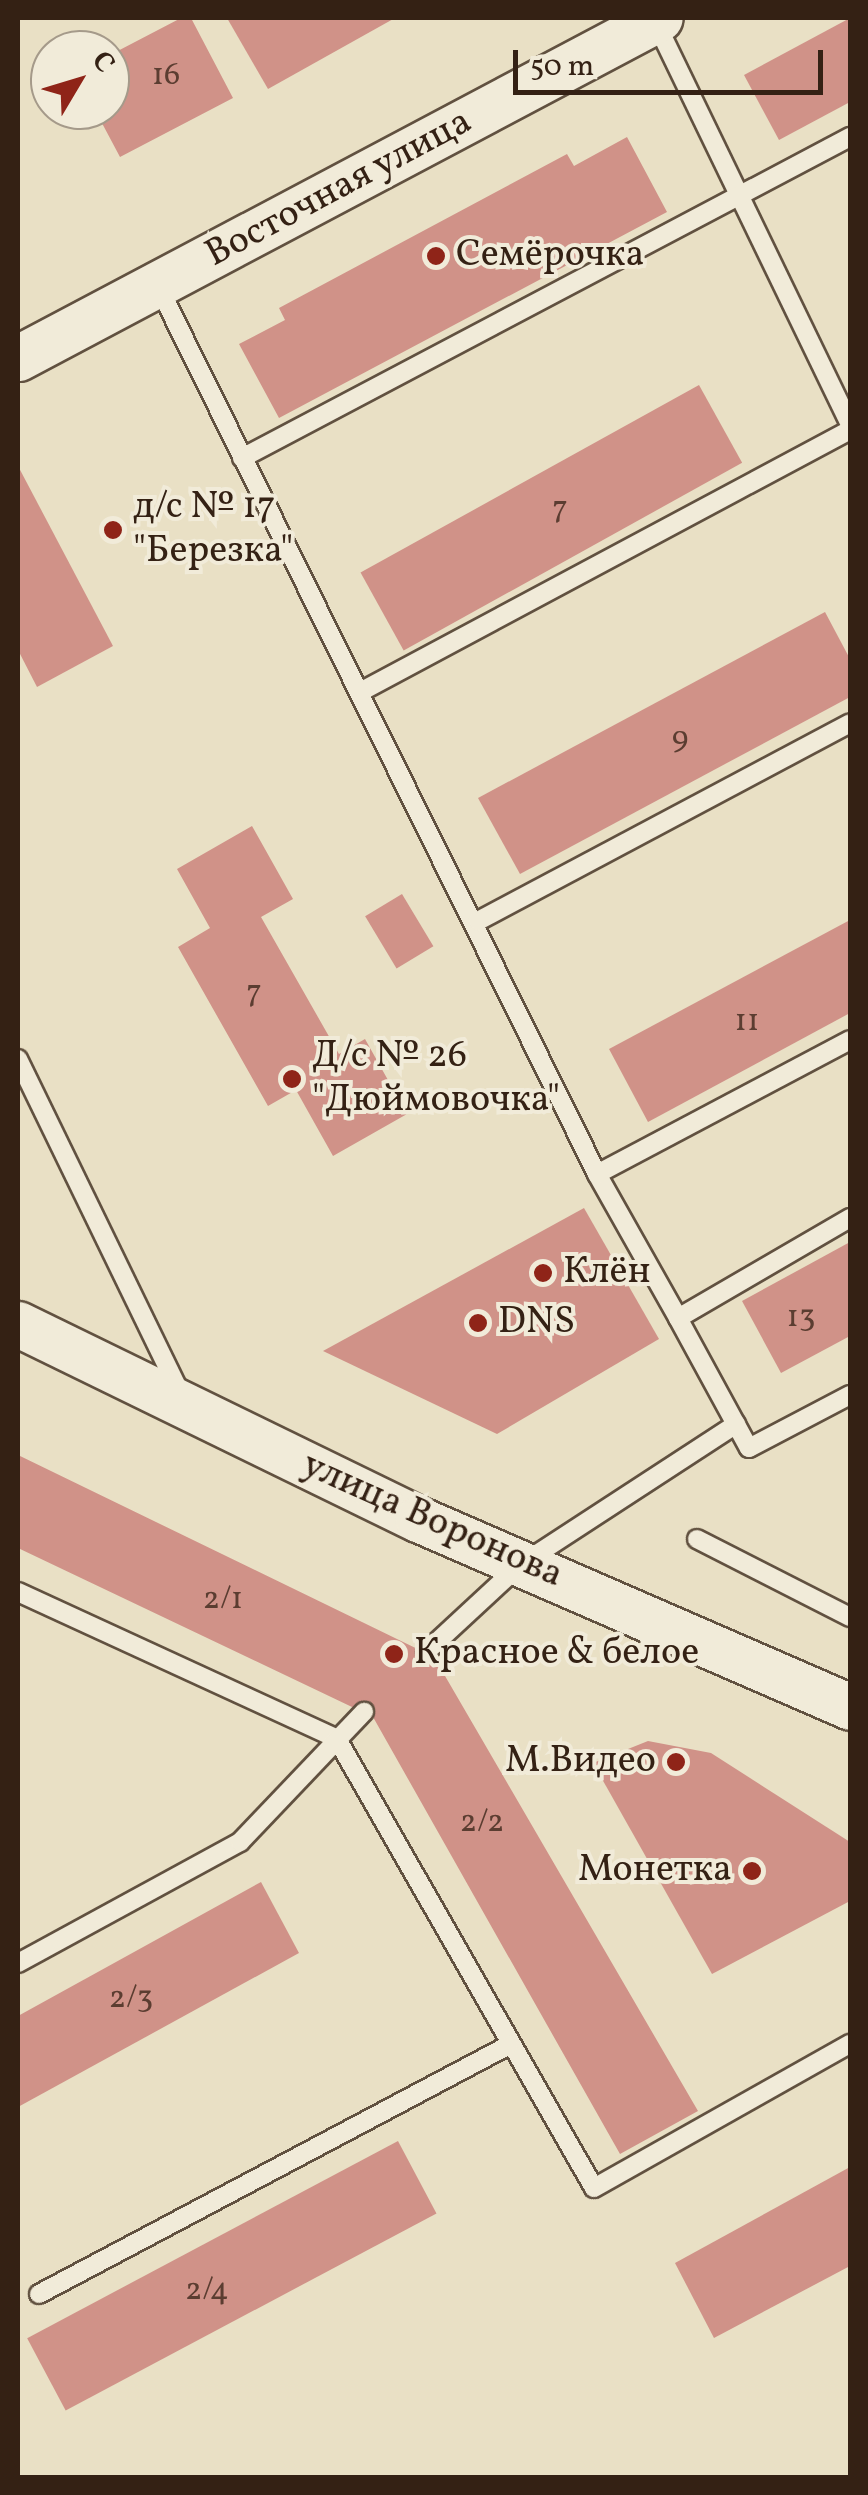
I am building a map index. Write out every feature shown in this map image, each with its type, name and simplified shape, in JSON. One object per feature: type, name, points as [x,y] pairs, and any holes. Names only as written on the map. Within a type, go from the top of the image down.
[{"type":"street","name":"Восточная улица","points":[[18,358],[658,19]]},
{"type":"street","name":"улица Воронова","points":[[18,1324],[520,1565],[850,1708]]},
{"type":"lane","points":[[362,691],[850,428],[658,19]]},
{"type":"lane","points":[[242,458],[850,137]]},
{"type":"lane","points":[[158,285],[478,920],[597,1174],[749,1448],[850,1395]]},
{"type":"lane","points":[[478,920],[850,723]]},
{"type":"lane","points":[[597,1174],[850,1040]]},
{"type":"lane","points":[[18,1059],[183,1400]]},
{"type":"lane","points":[[678,1318],[850,1218]]},
{"type":"lane","points":[[426,1652],[520,1565],[736,1424]]},
{"type":"lane","points":[[697,1538],[850,1617]]},
{"type":"lane","points":[[18,1592],[337,1739],[508,2045],[594,2188],[850,2044]]},
{"type":"lane","points":[[18,1963],[240,1842],[364,1712]]},
{"type":"lane","points":[[39,2294],[508,2045]]},
{"type":"building","points":[[181,18],[191,18],[233,98],[120,157],[106,130],[130,130],[130,45]]},
{"type":"building","points":[[227,18],[395,18],[268,89]]},
{"type":"building","points":[[850,18],[850,102],[779,140],[744,75]]},
{"type":"building","points":[[627,137],[667,212],[279,418],[239,344],[285,320],[279,308],[567,154],[574,166]]},
{"type":"building","points":[[699,385],[742,463],[404,650],[361,573]]},
{"type":"building","points":[[18,466],[113,646],[37,687],[18,650]]},
{"type":"building","points":[[825,612],[850,659],[850,697],[520,874],[478,798]]},
{"type":"building","points":[[252,826],[293,899],[261,917],[339,1054],[365,1039],[407,1114],[333,1156],[296,1090],[268,1106],[178,947],[210,928],[177,869]]},
{"type":"building","points":[[402,894],[433,946],[397,968],[365,916]]},
{"type":"building","points":[[850,920],[850,1013],[648,1122],[609,1049]]},
{"type":"building","name":"Клён","points":[[584,1208],[659,1339],[497,1434],[323,1351]]},
{"type":"building","points":[[850,1242],[850,1336],[781,1373],[742,1301]]},
{"type":"building","points":[[18,1455],[434,1657],[698,2111],[620,2154],[373,1717],[18,1548]]},
{"type":"building","name":"Монетка","points":[[648,1741],[711,1753],[850,1842],[850,1901],[712,1974],[593,1763]]},
{"type":"building","points":[[261,1882],[299,1953],[18,2107],[18,2016]]},
{"type":"building","points":[[398,2141],[436,2213],[66,2411],[27,2338]]},
{"type":"building","points":[[850,2167],[850,2266],[714,2338],[675,2263]]},
{"type":"place","name":"Семёрочка","points":[[436,256]]},
{"type":"place","name":"д/с № 17 \"Березка\"","points":[[113,530]]},
{"type":"place","name":"Д/с № 26 \"Дюймовочка\"","points":[[292,1079]]},
{"type":"place","name":"Клён","points":[[543,1273]]},
{"type":"place","name":"DNS","points":[[478,1323]]},
{"type":"place","name":"Красное & белое","points":[[394,1654]]},
{"type":"place","name":"М.Видео","points":[[676,1762]]},
{"type":"place","name":"Монетка","points":[[752,1871]]}]
